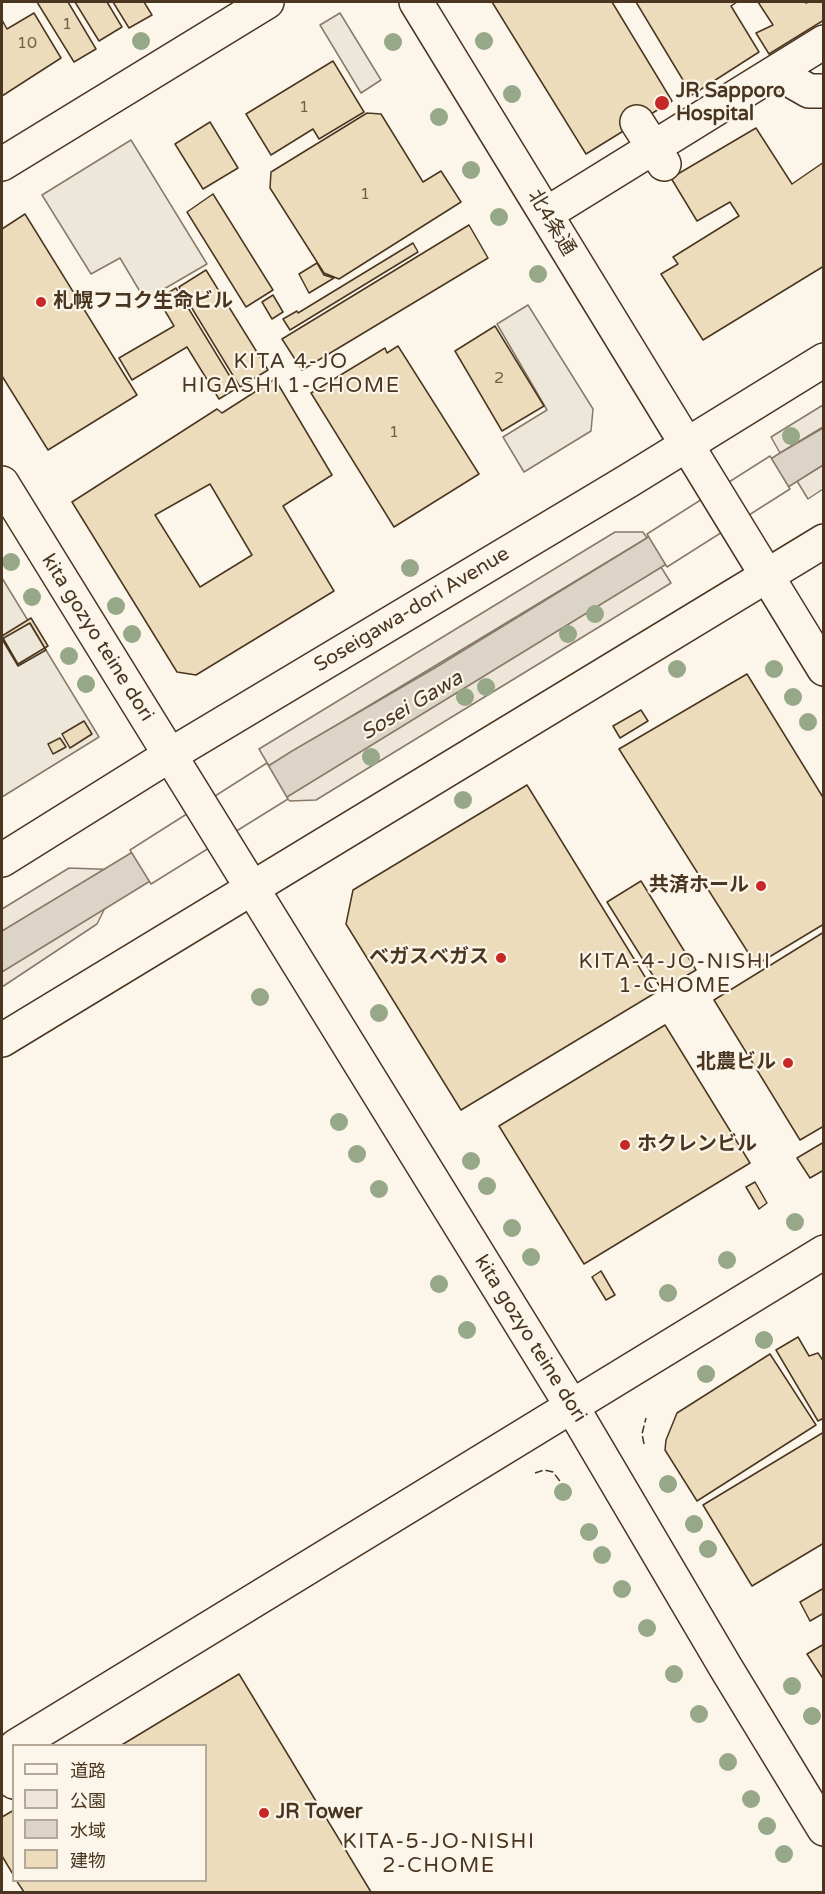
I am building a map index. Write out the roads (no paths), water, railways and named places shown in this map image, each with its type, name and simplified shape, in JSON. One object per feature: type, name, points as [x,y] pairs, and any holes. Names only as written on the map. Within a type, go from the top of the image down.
[{"type":"main road","points":[[2,164],[267,2]]},
{"type":"main road","name":"北4条通","points":[[416,2],[767,576]]},
{"type":"main road","points":[[551,223],[652,145],[801,80],[824,42]]},
{"type":"main road","name":"Soseigawa-dori Avenue","points":[[2,860],[170,755],[628,481],[824,360]]},
{"type":"main road","name":"kita gozyo teine dori","points":[[2,483],[571,1405],[824,1829]]},
{"type":"main road","points":[[2,1040],[824,541]]},
{"type":"main road","points":[[767,576],[824,669]]},
{"type":"main road","points":[[18,1744],[824,1252]]},
{"type":"main road","points":[[2,1762],[12,1779]]},
{"type":"water","name":"Sosei Gawa","points":[[823,428],[823,465],[660,568],[2,972],[2,931],[292,751],[433,669]]},
{"type":"place","name":"JR Sapporo Hospital","points":[[662,103]]},
{"type":"place","name":"札幌フコク生命ビル","points":[[41,302]]},
{"type":"place","name":"共済ホール","points":[[761,886]]},
{"type":"place","name":"ベガスベガス","points":[[501,958]]},
{"type":"place","name":"北農ビル","points":[[788,1063]]},
{"type":"place","name":"ホクレンビル","points":[[625,1145]]},
{"type":"place","name":"JR Tower","points":[[264,1813]]},
{"type":"district","name":"KITA 4-JO HIGASHI 1-CHOME","points":[[291,374]]},
{"type":"district","name":"KITA-4-JO-NISHI 1-CHOME","points":[[675,974]]},
{"type":"district","name":"KITA-5-JO-NISHI 2-CHOME","points":[[439,1854]]}]
